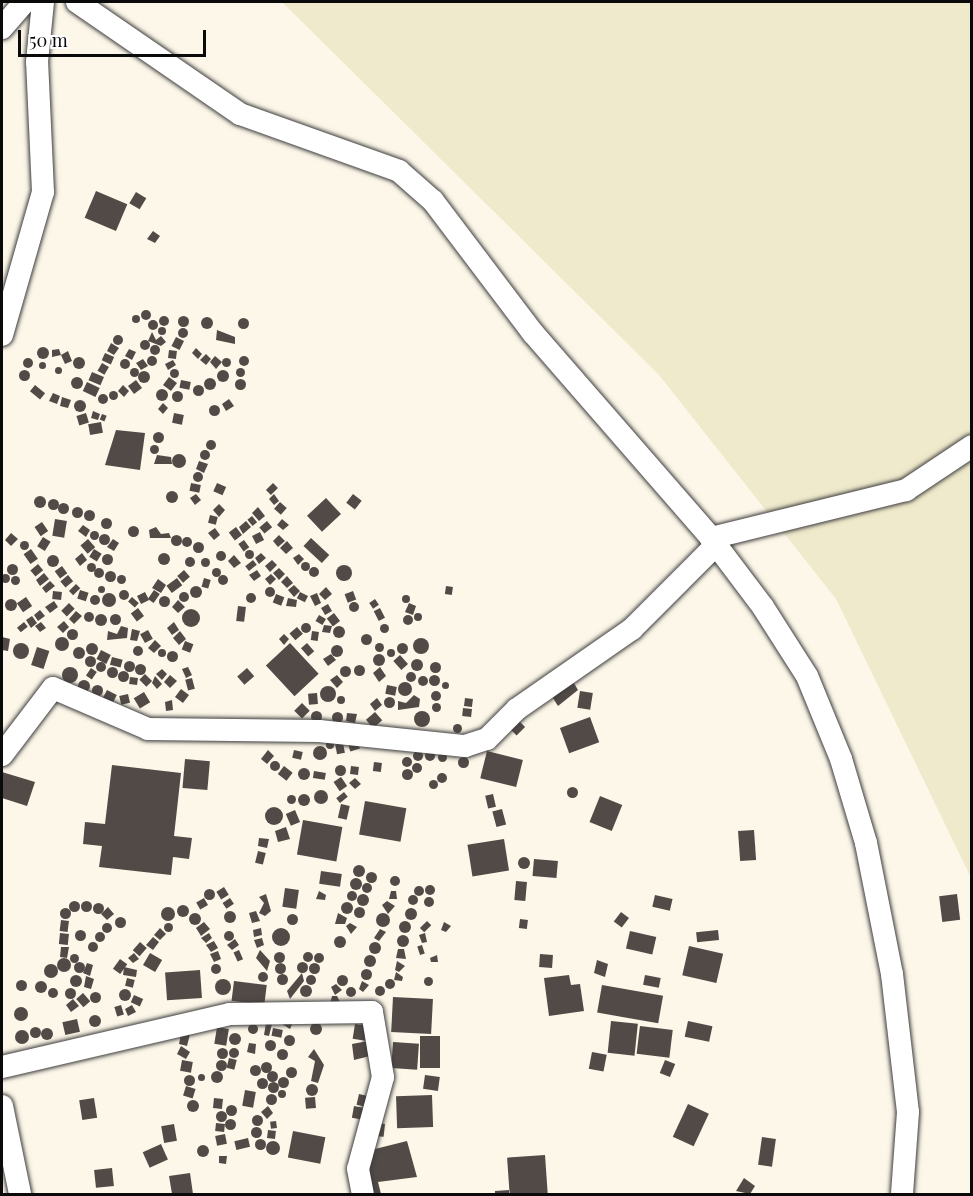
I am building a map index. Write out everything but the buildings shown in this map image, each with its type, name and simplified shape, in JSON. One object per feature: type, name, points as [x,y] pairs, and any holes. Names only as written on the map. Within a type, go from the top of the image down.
[{"type":"street","points":[[2,28],[25,2]]},
{"type":"street","points":[[2,335],[43,192],[37,62],[43,2]]},
{"type":"street","points":[[78,2],[240,114],[399,171],[433,201],[533,333],[714,541],[807,676],[854,801],[892,974],[908,1112],[902,1194]]},
{"type":"street","points":[[2,755],[53,688],[148,729],[320,731],[465,746],[487,739],[517,709],[632,629],[714,541],[906,490],[972,446]]},
{"type":"street","points":[[2,1067],[230,1014],[372,1012],[383,1077],[358,1169],[363,1194]]},
{"type":"street","points":[[2,1106],[20,1194]]},
{"type":"shaded area","points":[[282,2],[971,2],[971,878],[836,599],[659,375]]}]
